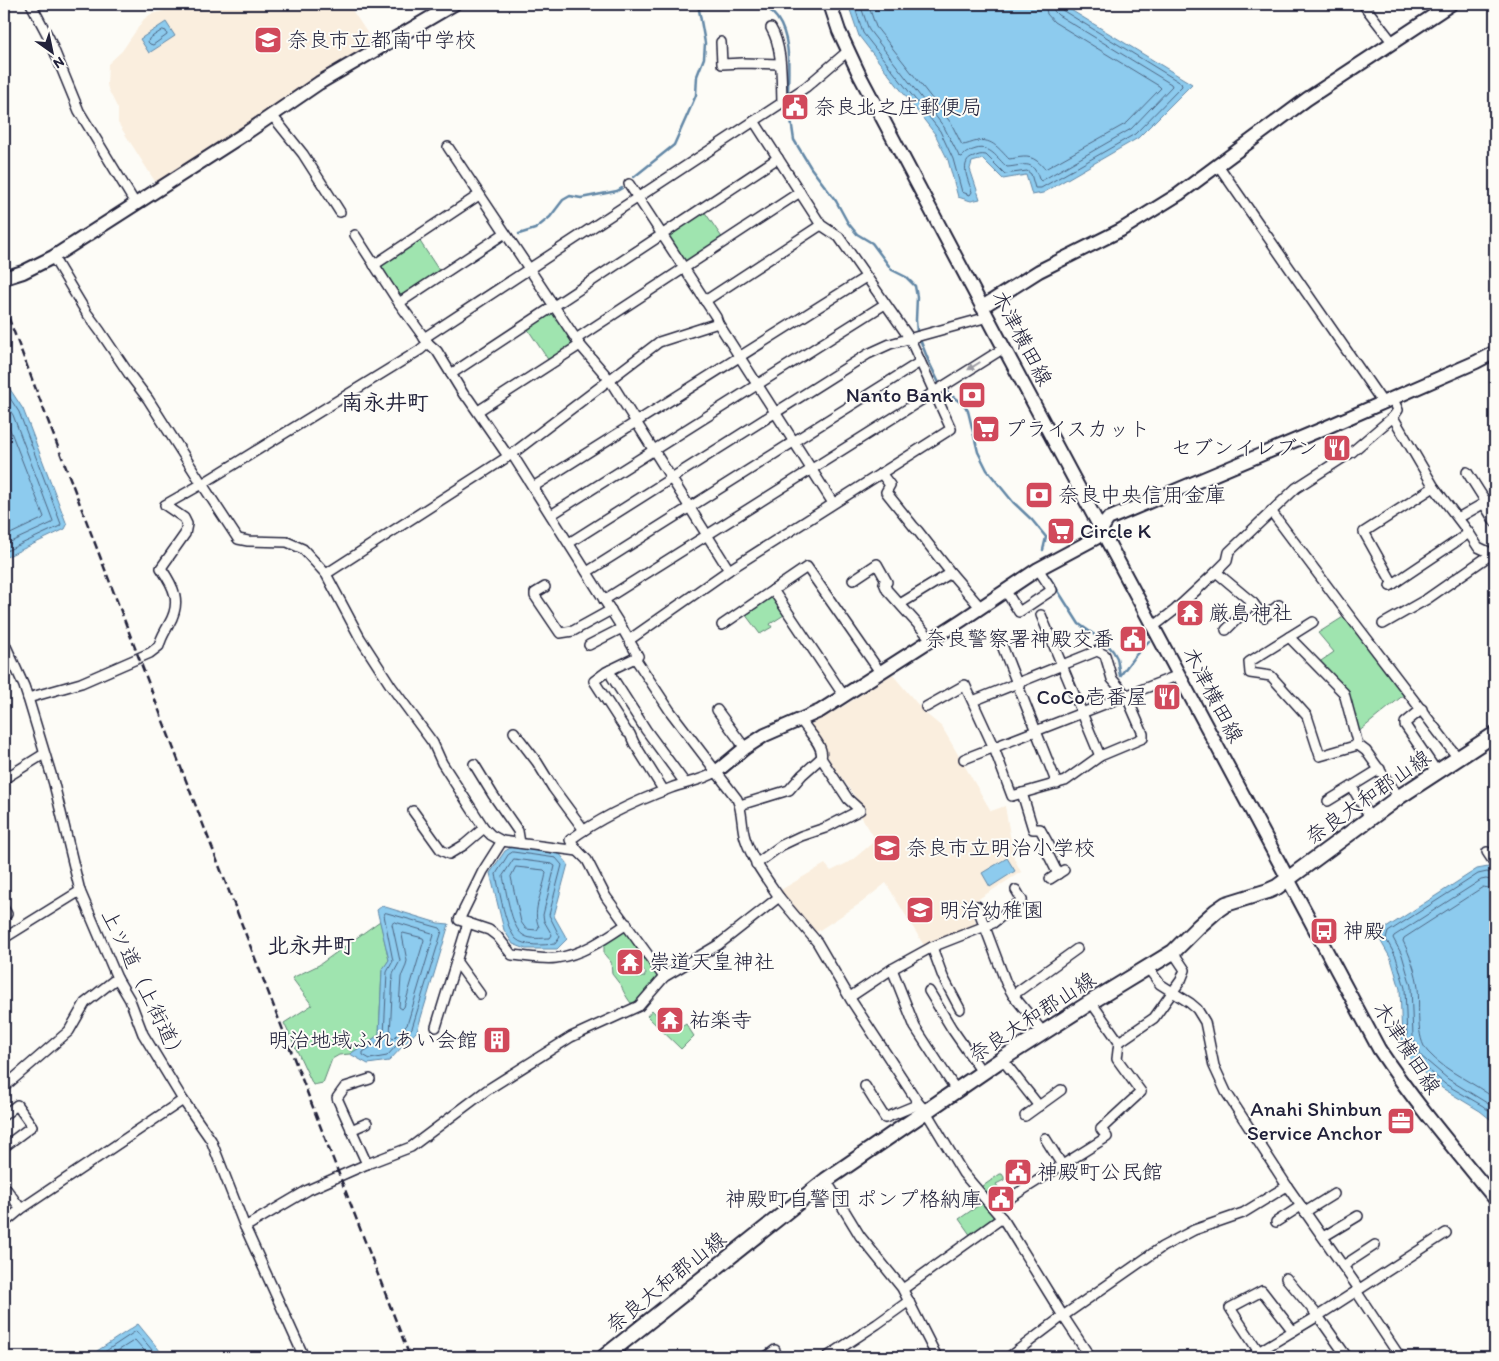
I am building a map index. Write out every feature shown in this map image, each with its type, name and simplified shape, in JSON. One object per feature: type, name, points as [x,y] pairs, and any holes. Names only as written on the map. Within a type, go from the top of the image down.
[{"type":"main road","name":"奈良大和郡山線","points":[[604,1357],[826,1180],[922,1107],[956,1090],[1091,1002],[1174,952],[1198,927],[1226,904],[1277,887],[1399,797],[1495,734]]},
{"type":"street","points":[[31,4],[49,38],[78,111],[135,203]]},
{"type":"street","points":[[4,278],[23,272],[53,257],[246,133],[319,83],[454,4]]},
{"type":"street","name":"木津横田線","points":[[830,4],[848,51],[985,312],[1379,1049],[1400,1081],[1429,1119],[1493,1191]]},
{"type":"street","points":[[1363,4],[1393,42]]},
{"type":"street","points":[[569,543],[868,354],[890,344],[916,337],[985,312],[1039,271],[1121,230],[1157,208],[1179,194],[1307,99],[1451,4]]},
{"type":"street","points":[[771,28],[777,39],[783,101]]},
{"type":"street","points":[[722,42],[722,64],[780,64]]},
{"type":"street","points":[[28,698],[81,683],[150,653],[159,646],[160,638],[175,613],[176,598],[173,587],[161,568],[184,534],[187,524],[184,518],[165,505],[420,350],[426,340],[530,269],[806,87],[848,51]]},
{"type":"street","points":[[275,119],[303,154],[340,212]]},
{"type":"street","points":[[629,640],[729,570],[951,429],[939,389],[920,362],[916,337],[885,304],[839,238],[821,225],[754,121]]},
{"type":"street","points":[[448,147],[578,342],[609,379],[729,570]]},
{"type":"street","points":[[451,374],[778,158]]},
{"type":"street","points":[[1153,626],[1175,610],[1227,562],[1229,552],[1296,488],[1352,452],[1398,410],[1388,400],[1218,165]]},
{"type":"street","points":[[629,184],[833,503]]},
{"type":"street","points":[[478,412],[684,269],[800,192]]},
{"type":"street","points":[[374,265],[479,195]]},
{"type":"street","points":[[705,301],[821,225]]},
{"type":"street","points":[[399,303],[505,233]]},
{"type":"street","points":[[355,235],[399,303],[437,352],[533,487],[638,656],[610,670],[594,681],[626,732],[632,737],[664,791]]},
{"type":"street","points":[[53,257],[86,312],[148,398],[238,539],[248,542],[287,542],[304,549],[326,574],[360,638],[391,686],[433,743],[442,763],[484,828],[502,842],[578,851]]},
{"type":"street","points":[[533,487],[866,277]]},
{"type":"street","points":[[551,515],[885,304]]},
{"type":"street","points":[[326,574],[510,455],[658,342],[718,323]]},
{"type":"street","points":[[604,600],[1004,348]]},
{"type":"street","points":[[664,976],[606,897],[587,860],[570,840],[584,830],[664,791],[708,777],[765,735],[820,711],[1038,569],[1096,538],[1108,519],[1388,400],[1495,352]]},
{"type":"street","points":[[587,572],[920,362]]},
{"type":"street","points":[[1393,416],[1434,487],[1478,547],[1494,554]]},
{"type":"street","points":[[1467,472],[1495,522]]},
{"type":"street","points":[[881,473],[890,485],[886,492],[980,607]]},
{"type":"street","points":[[1434,487],[1364,532],[1391,585],[1469,533]]},
{"type":"street","points":[[1458,518],[1495,497]]},
{"type":"street","points":[[1271,511],[1458,758]]},
{"type":"street","points":[[1383,624],[1428,599],[1494,554]]},
{"type":"street","points":[[853,580],[878,564],[887,582],[884,583],[887,590],[931,639]]},
{"type":"street","points":[[722,625],[807,567],[880,672]]},
{"type":"street","points":[[1005,590],[1019,612],[1052,590],[1038,569]]},
{"type":"street","points":[[1216,572],[1253,603],[1264,617],[1279,605]]},
{"type":"street","points":[[900,604],[951,573]]},
{"type":"street","points":[[545,586],[535,593],[535,596],[560,633],[573,631],[610,610]]},
{"type":"street","points":[[773,590],[844,696]]},
{"type":"street","points":[[1226,630],[1253,603]]},
{"type":"street","points":[[1041,615],[1100,756]]},
{"type":"street","points":[[1313,622],[1249,662],[1250,673],[1271,676],[1307,716],[1320,756],[1358,745]]},
{"type":"street","points":[[589,645],[622,628]]},
{"type":"street","points":[[1289,637],[1344,693],[1358,745],[1366,751],[1399,797]]},
{"type":"street","name":"上ツ道（上街道）","points":[[4,642],[28,698],[54,784],[80,892],[117,978],[130,1000],[143,1034],[183,1100],[211,1140],[245,1227],[304,1357]]},
{"type":"street","points":[[1003,648],[1057,784]]},
{"type":"street","points":[[926,707],[965,685],[994,748],[1012,796],[1066,781],[1100,756],[1143,738],[1126,695],[1112,678],[1105,655],[1097,651],[973,701]]},
{"type":"street","points":[[635,658],[670,711],[737,799],[740,806],[745,838],[756,864],[779,897],[817,942],[963,1173],[1002,1218],[1090,1357]]},
{"type":"street","points":[[610,670],[612,677],[646,730],[685,783]]},
{"type":"street","points":[[964,759],[1179,675]]},
{"type":"street","points":[[1422,709],[1405,725],[1437,772]]},
{"type":"street","points":[[717,710],[745,748]]},
{"type":"street","points":[[756,864],[782,845],[825,828],[860,810],[848,799],[821,758],[820,747],[801,720]]},
{"type":"street","points":[[514,732],[584,830]]},
{"type":"street","points":[[4,780],[44,754]]},
{"type":"street","points":[[740,806],[789,790],[821,758]]},
{"type":"street","points":[[474,764],[518,831],[520,843]]},
{"type":"street","points":[[1328,801],[1380,770]]},
{"type":"street","points":[[1352,787],[1370,818]]},
{"type":"street","points":[[1022,793],[1032,829],[1040,829],[1050,846],[1046,850],[1061,872],[1050,880]]},
{"type":"street","points":[[413,811],[441,850],[449,854],[484,828]]},
{"type":"street","points":[[502,842],[483,871],[459,920],[489,930],[497,936],[512,955],[555,958],[574,954],[627,924]]},
{"type":"street","points":[[1487,852],[1495,864]]},
{"type":"street","points":[[850,997],[892,969],[932,947],[993,923],[1022,900],[1016,890]]},
{"type":"street","points":[[6,937],[80,892]]},
{"type":"street","points":[[245,1227],[300,1194],[367,1164],[411,1147],[488,1090],[571,1037],[639,1006],[664,976],[718,945],[779,897]]},
{"type":"street","points":[[977,906],[1006,983],[1013,995],[1044,1032]]},
{"type":"street","points":[[4,909],[7,914],[4,915]]},
{"type":"street","points":[[436,1027],[468,924]]},
{"type":"street","points":[[932,947],[943,978],[960,1009]]},
{"type":"street","points":[[1013,995],[1077,949]]},
{"type":"street","points":[[1119,1042],[1154,1018],[1181,980],[1185,970],[1174,952]]},
{"type":"street","points":[[456,960],[480,994]]},
{"type":"street","points":[[1148,968],[1160,984],[1197,1009],[1205,1022],[1214,1066],[1226,1092],[1287,1186],[1343,1266],[1400,1357]]},
{"type":"street","points":[[892,969],[915,1027],[956,1090]]},
{"type":"street","points":[[4,1087],[69,1031],[85,1003],[117,978]]},
{"type":"street","points":[[929,991],[952,1029],[982,1072]]},
{"type":"street","points":[[994,1208],[1106,1137],[1100,1129],[1141,1092],[1117,1059],[1119,1042],[1091,1002]]},
{"type":"street","points":[[1002,1059],[1040,1106]]},
{"type":"street","points":[[367,1164],[337,1098],[346,1087],[370,1079]]},
{"type":"street","points":[[865,1086],[885,1118],[922,1107]]},
{"type":"street","points":[[1025,1116],[1062,1090]]},
{"type":"street","points":[[4,1223],[21,1209],[183,1100]]},
{"type":"street","points":[[4,1115],[17,1105],[32,1126],[4,1147]]},
{"type":"street","points":[[351,1130],[367,1123]]},
{"type":"street","points":[[1045,1138],[1062,1165]]},
{"type":"street","points":[[826,1180],[860,1236],[903,1289],[937,1357]]},
{"type":"street","points":[[4,1186],[21,1209]]},
{"type":"street","points":[[1009,1357],[1063,1316],[1162,1248],[1200,1227],[1243,1213],[1287,1186]]},
{"type":"street","points":[[1276,1222],[1334,1194]]},
{"type":"street","points":[[1322,1237],[1358,1216]]},
{"type":"street","points":[[903,1289],[1002,1218]]},
{"type":"street","points":[[1250,1357],[1318,1316],[1446,1233]]},
{"type":"street","points":[[1343,1266],[1375,1245]]},
{"type":"street","points":[[1286,1278],[1318,1316],[1347,1357]]},
{"type":"street","points":[[1259,1352],[1230,1308],[1262,1291],[1293,1331]]},
{"type":"street","points":[[827,1357],[909,1301]]},
{"type":"street","points":[[766,1357],[775,1350]]},
{"type":"shaded area","points":[[176,4],[348,4],[374,43],[328,69],[156,183],[118,123],[118,109],[107,84],[108,64],[122,51],[144,19],[151,14],[163,11]]},
{"type":"shaded area","points":[[892,674],[925,713],[942,727],[991,811],[1005,806],[1014,858],[1021,872],[969,905],[976,924],[925,947],[886,883],[861,903],[815,933],[805,925],[779,891],[825,864],[831,871],[851,861],[876,840],[859,813],[864,809],[829,760],[825,745],[811,724],[844,706]]},
{"type":"green space","points":[[704,211],[723,239],[688,262],[683,260],[669,239],[670,234]]},
{"type":"green space","points":[[419,240],[440,272],[403,296],[398,295],[381,269],[382,264]]},
{"type":"green space","points":[[549,313],[555,314],[572,340],[571,346],[549,361],[527,328]]},
{"type":"green space","points":[[768,598],[774,599],[784,615],[770,624],[772,627],[760,634],[745,614]]},
{"type":"green space","points":[[1348,614],[1405,694],[1357,733],[1346,692],[1318,663],[1334,652],[1318,633]]},
{"type":"green space","points":[[380,921],[389,960],[382,971],[379,1035],[350,1054],[339,1055],[332,1059],[323,1083],[313,1085],[284,1023],[312,1005],[292,978],[319,965]]},
{"type":"green space","name":"崇道天皇神社","points":[[623,927],[639,948],[635,952],[627,952],[629,955],[626,963],[629,968],[634,969],[637,978],[644,977],[646,973],[638,966],[638,963],[643,959],[647,959],[657,971],[657,977],[639,1002],[630,1002],[612,974],[611,962],[604,954],[604,942]]},
{"type":"green space","points":[[652,1010],[664,1023],[672,1015],[683,1026],[686,1024],[694,1036],[681,1049],[647,1016]]},
{"type":"green space","points":[[1000,1174],[1004,1177],[1004,1180],[996,1184],[1004,1195],[1001,1203],[993,1203],[988,1193],[983,1191],[983,1186]]},
{"type":"green space","points":[[985,1201],[994,1215],[993,1221],[971,1236],[959,1219]]},
{"type":"water","points":[[848,4],[1061,4],[1192,84],[1138,138],[1043,193],[1032,195],[1026,175],[1003,179],[983,159],[972,162],[970,169],[980,199],[971,201],[958,197],[948,160],[935,134],[859,36]]},
{"type":"water","points":[[166,22],[175,36],[149,53],[140,39]]},
{"type":"water","points":[[4,380],[23,409],[67,525],[65,529],[4,558]]},
{"type":"water","points":[[512,847],[559,853],[568,864],[554,916],[567,939],[557,949],[526,949],[513,944],[504,930],[490,873],[505,851]]},
{"type":"water","points":[[1007,858],[1015,871],[990,887],[982,873]]},
{"type":"water","points":[[1488,867],[1495,873],[1495,1123],[1480,1111],[1442,1088],[1412,1063],[1402,1039],[1400,989],[1391,959],[1380,940],[1383,930],[1477,869]]},
{"type":"water","points":[[382,906],[438,923],[449,924],[417,1031],[389,1061],[368,1064],[350,1054],[379,1035],[382,970],[389,960],[377,910]]},
{"type":"water","points":[[138,1324],[165,1357],[88,1357]]},
{"type":"waterway","points":[[634,177],[674,145],[696,95],[697,76],[704,58],[705,43],[698,4]]},
{"type":"waterway","points":[[763,4],[777,18],[785,36],[788,55],[788,95]]},
{"type":"waterway","points":[[788,100],[794,140],[811,168],[836,201],[848,223],[857,234],[872,243],[892,270],[906,277],[915,286],[917,297],[917,332],[940,385]]},
{"type":"waterway","points":[[519,234],[535,229],[550,217],[563,200],[570,196],[581,198],[617,191],[622,188]]},
{"type":"waterway","points":[[468,263],[502,241]]},
{"type":"waterway","points":[[943,389],[965,406],[968,411],[978,452],[987,470],[1013,502],[1046,537],[1043,550]]},
{"type":"waterway","points":[[1048,575],[1079,624],[1106,643],[1113,651],[1117,658],[1120,676],[1149,641]]},
{"type":"railway","points":[[4,306],[410,1357]]},
{"type":"place","name":"奈良市立都南中学校","points":[[268,40]]},
{"type":"place","name":"奈良北之庄郵便局","points":[[795,107]]},
{"type":"place","name":"Nanto Bank","points":[[972,395]]},
{"type":"place","name":"プライスカット","points":[[986,429]]},
{"type":"place","name":"セブンイレブン","points":[[1337,448]]},
{"type":"place","name":"奈良中央信用金庫","points":[[1039,495]]},
{"type":"place","name":"Circle K","points":[[1061,531]]},
{"type":"place","name":"厳島神社","points":[[1190,613]]},
{"type":"place","name":"奈良警察署神殿交番","points":[[1133,639]]},
{"type":"place","name":"CoCo壱番屋","points":[[1167,697]]},
{"type":"place","name":"奈良市立明治小学校","points":[[887,848]]},
{"type":"place","name":"明治幼稚園","points":[[920,910]]},
{"type":"place","name":"神殿","points":[[1324,931]]},
{"type":"place","name":"崇道天皇神社","points":[[630,962]]},
{"type":"place","name":"祐楽寺","points":[[670,1020]]},
{"type":"place","name":"明治地域ふれあい会館","points":[[497,1040]]},
{"type":"place","name":"Anahi Shinbun Service Anchor","points":[[1401,1121]]},
{"type":"place","name":"神殿町公民館","points":[[1018,1172]]},
{"type":"place","name":"神殿町自警団 ポンプ格納庫","points":[[1001,1199]]},
{"type":"district","name":"南永井町","points":[[385,402]]},
{"type":"district","name":"北永井町","points":[[311,945]]}]
